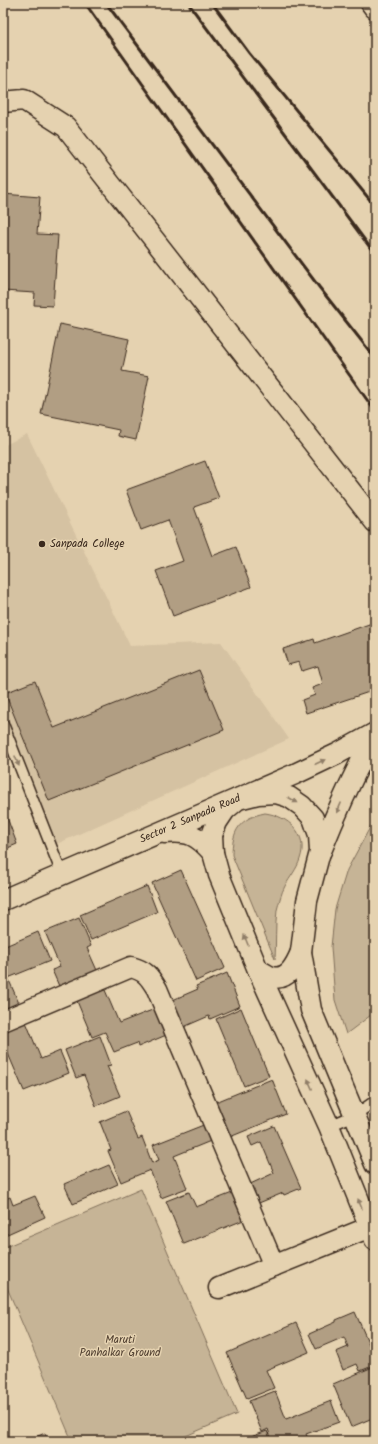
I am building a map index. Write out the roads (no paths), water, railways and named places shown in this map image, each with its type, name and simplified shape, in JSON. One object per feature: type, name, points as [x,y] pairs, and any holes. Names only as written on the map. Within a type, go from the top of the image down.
[{"type":"main road","points":[[372,3],[375,7]]},
{"type":"street","points":[[3,102],[24,100],[66,127],[375,522]]},
{"type":"street","points":[[375,734],[355,772],[320,852],[307,901],[301,952],[311,1010],[375,1164]]},
{"type":"street","name":"Sector 2 Sanpada Road","points":[[3,900],[238,799],[337,754],[375,734]]},
{"type":"street","points":[[219,1288],[274,1266],[372,1234],[328,1126],[258,970],[219,875],[213,853],[212,835],[217,822],[225,810],[238,799],[258,794],[276,793],[289,797],[302,806],[313,818],[319,834],[320,852]]},
{"type":"street","points":[[156,834],[178,832],[190,834],[202,841],[213,853]]},
{"type":"street","points":[[258,970],[273,977],[285,976],[293,968],[301,952]]},
{"type":"street","points":[[3,1021],[131,967],[142,969],[151,978],[157,989],[274,1266]]},
{"type":"lane","points":[[3,724],[62,874]]},
{"type":"lane","points":[[328,1126],[355,1115],[375,1101]]},
{"type":"railway","points":[[85,3],[375,411]]},
{"type":"railway","points":[[106,3],[319,287],[375,358]]},
{"type":"railway","points":[[188,3],[375,254]]},
{"type":"railway","points":[[212,3],[249,53],[375,206]]},
{"type":"place","name":"Sanpada College","points":[[42,544]]},
{"type":"park label","name":"Maruti Panhalkar Ground","points":[[120,1346]]}]
